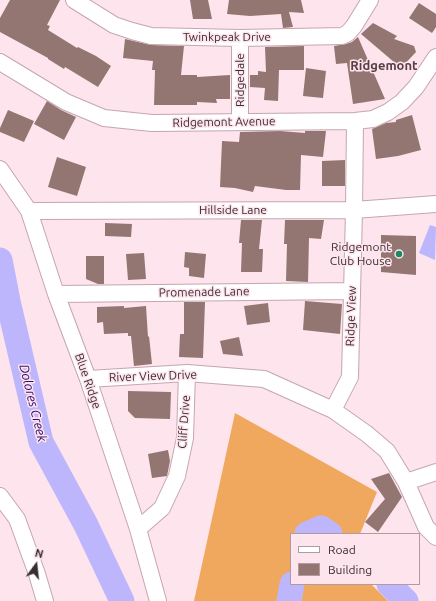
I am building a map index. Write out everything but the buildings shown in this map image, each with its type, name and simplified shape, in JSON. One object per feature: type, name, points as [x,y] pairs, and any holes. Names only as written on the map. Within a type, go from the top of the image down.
[{"type":"street","name":"Twinkpeak Drive","points":[[74,0],[114,24],[132,32],[151,36],[240,38],[342,36],[348,33],[354,26],[370,0]]},
{"type":"street","name":"Ridgedale","points":[[240,38],[240,122]]},
{"type":"street","name":"Ridgemont Avenue","points":[[2,68],[66,102],[104,118],[152,123],[355,121],[373,119],[388,112],[402,102],[416,87],[436,57]]},
{"type":"street","name":"Ridge View","points":[[333,410],[350,377],[355,121]]},
{"type":"street","name":"Blue Ridge","points":[[0,169],[29,211],[56,294],[88,379],[138,529],[158,601]]},
{"type":"street","name":"Hillside Lane","points":[[29,211],[354,210],[436,204]]},
{"type":"street","name":"Promenade Lane","points":[[56,294],[352,291]]},
{"type":"street","name":"River View Drive","points":[[88,379],[187,373],[264,379],[333,410],[367,434],[387,451],[406,482],[426,527],[436,536]]},
{"type":"street","name":"Cliff Drive","points":[[138,529],[162,508],[177,476],[185,438],[187,373]]},
{"type":"street","points":[[406,482],[436,472]]},
{"type":"street","points":[[0,496],[17,519],[38,574],[45,601]]},
{"type":"shaded area","points":[[430,225],[436,227],[435,260],[419,253]]},
{"type":"shaded area","points":[[235,413],[377,492],[360,533],[290,533],[290,585],[372,585],[388,601],[194,601]]},
{"type":"waterway","name":"Dolores Creek","points":[[0,260],[8,301],[41,442],[86,525],[122,601]]},
{"type":"waterway","name":"Dolores Creek","points":[[309,533],[321,528],[328,533]]},
{"type":"waterway","name":"Dolores Creek","points":[[289,601],[292,585]]},
{"type":"waterway","name":"Dolores Creek","points":[[390,585],[406,601]]},
{"type":"place","name":"Ridgemont Club House","points":[[399,254]]},
{"type":"district","name":"Ridgemont","points":[[384,66]]}]
